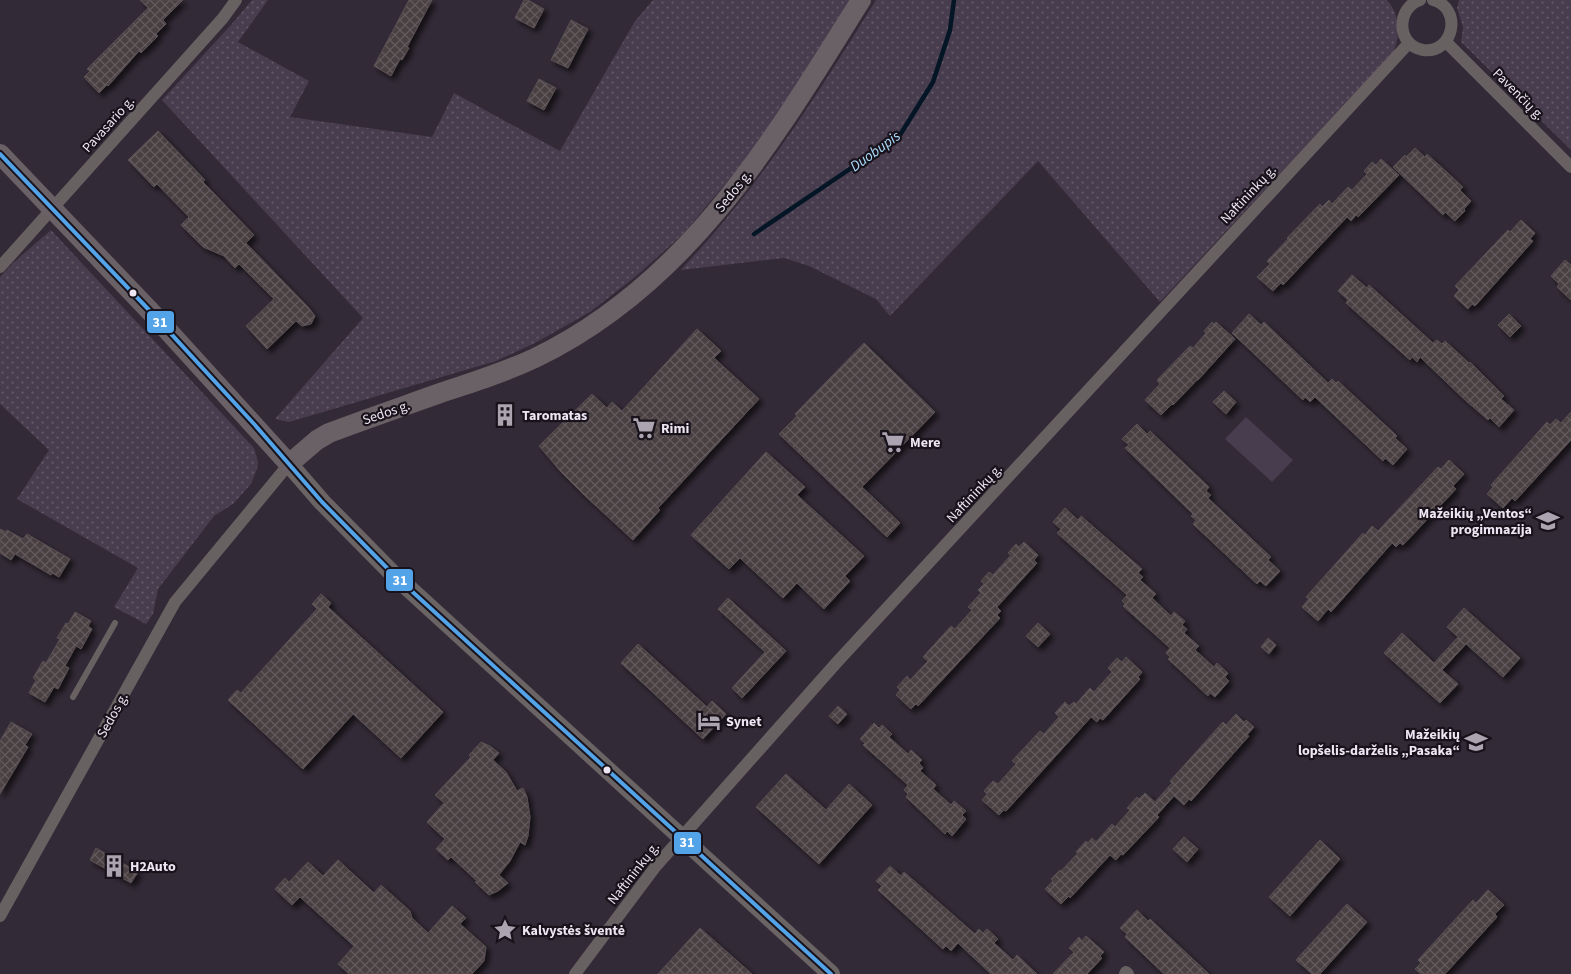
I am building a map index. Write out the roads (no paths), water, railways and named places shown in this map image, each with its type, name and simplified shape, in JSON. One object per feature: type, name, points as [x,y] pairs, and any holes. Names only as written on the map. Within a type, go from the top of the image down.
[{"type":"main road","name":"Sedos g.","points":[[289,464],[317,440],[329,433],[510,369],[561,344],[620,306],[651,280],[690,242],[752,169],[780,129],[861,0]]},
{"type":"main road","points":[[0,154],[157,318],[322,502],[393,574],[831,974]]},
{"type":"street","name":"Pavasario g.","points":[[0,266],[223,18],[236,0]]},
{"type":"street","points":[[1411,2],[1404,12],[1402,20],[1404,36],[1409,43],[1424,50],[1432,49],[1446,42],[1452,27],[1449,11],[1444,5],[1433,0]]},
{"type":"street","name":"Pavenčių g.","points":[[1446,42],[1571,167]]},
{"type":"street","name":"Naftininkų g.","points":[[575,974],[656,866],[838,661],[1409,43]]},
{"type":"street","name":"Sedos g.","points":[[0,916],[175,602],[289,464]]},
{"type":"lane","points":[[73,697],[115,623]]},
{"type":"waterway","name":"Duobupis","points":[[754,234],[900,135],[933,82],[950,30],[954,0]]},
{"type":"place","name":"Taromatas","points":[[505,415]]},
{"type":"place","name":"Rimi","points":[[644,428]]},
{"type":"place","name":"Mere","points":[[893,442]]},
{"type":"place","name":"Mažeikių „Ventos“ progimnazija","points":[[1548,521]]},
{"type":"place","name":"Synet","points":[[709,721]]},
{"type":"place","name":"Mažeikių lopšelis-darželis „Pasaka“","points":[[1476,742]]},
{"type":"place","name":"H2Auto","points":[[114,866]]},
{"type":"place","name":"Kalvystės šventė","points":[[505,930]]}]
